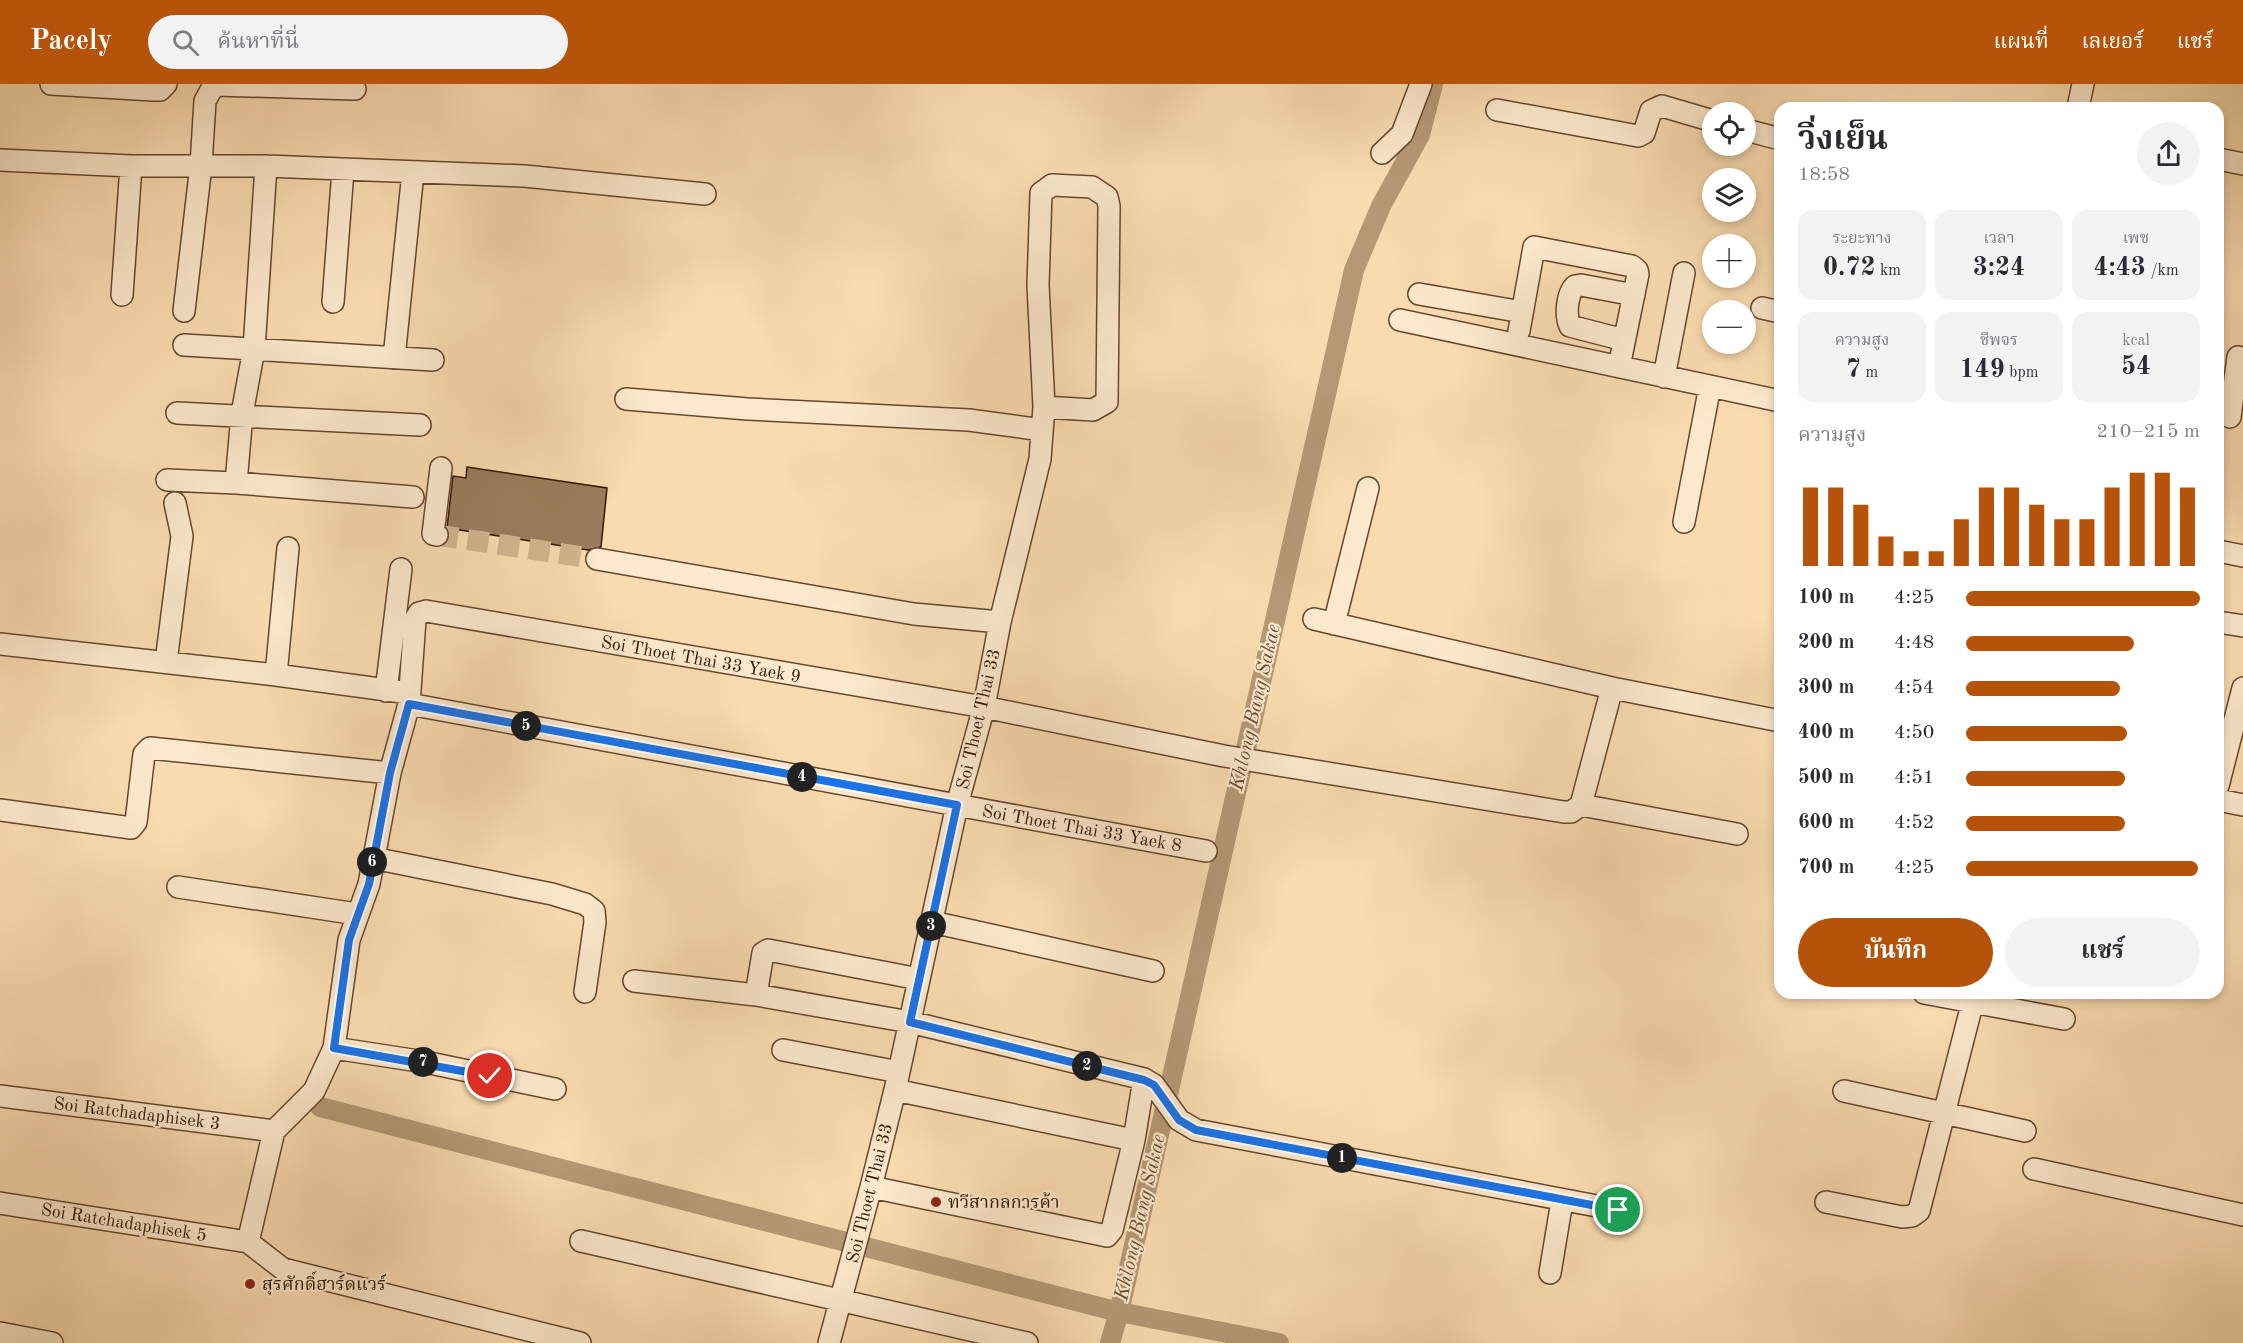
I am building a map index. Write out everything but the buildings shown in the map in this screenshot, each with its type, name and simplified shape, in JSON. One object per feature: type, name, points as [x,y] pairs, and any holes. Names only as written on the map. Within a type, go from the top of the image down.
[{"type":"street","points":[[51,84],[160,90],[166,84]]},
{"type":"street","points":[[1382,153],[1402,134],[1421,84]]},
{"type":"street","points":[[184,311],[201,165],[205,101],[211,90],[217,85],[355,89]]},
{"type":"street","points":[[1497,110],[1638,136],[1644,133],[1651,111],[1662,106],[1702,117]]},
{"type":"street","points":[[1756,133],[1774,137]]},
{"type":"street","points":[[0,160],[131,166],[266,166],[524,176],[705,194]]},
{"type":"street","points":[[2224,160],[2243,164]]},
{"type":"street","points":[[122,295],[131,166]]},
{"type":"street","points":[[236,483],[242,414],[254,349],[266,166]]},
{"type":"street","points":[[333,302],[343,170]]},
{"type":"street","points":[[394,358],[413,171]]},
{"type":"street","name":"Soi Thoet Thai 33","points":[[829,1343],[872,1187],[957,805],[984,707],[1000,622],[1040,459],[1044,407],[1038,285],[1041,194],[1052,185],[1092,187],[1107,197],[1109,206],[1107,402],[1093,410],[1044,407]]},
{"type":"street","points":[[1419,294],[1520,322],[1532,249],[1537,246],[1632,266],[1638,274],[1619,367]]},
{"type":"street","points":[[1664,377],[1684,273]]},
{"type":"street","points":[[1624,340],[1570,326],[1567,317],[1571,291],[1575,286],[1581,285],[1634,296]]},
{"type":"street","points":[[1400,320],[1774,400]]},
{"type":"street","points":[[184,345],[433,360]]},
{"type":"street","points":[[2230,418],[2233,356]]},
{"type":"street","points":[[1684,522],[1710,386]]},
{"type":"street","points":[[626,399],[748,409],[969,420],[1042,430]]},
{"type":"street","points":[[177,413],[242,414],[420,425]]},
{"type":"street","points":[[437,535],[433,534],[441,468]]},
{"type":"street","points":[[167,480],[413,496]]},
{"type":"street","points":[[1368,488],[1324,622],[1612,688],[1774,720]]},
{"type":"street","points":[[166,662],[182,536],[175,503]]},
{"type":"street","points":[[276,675],[288,548]]},
{"type":"street","points":[[2224,552],[2243,556]]},
{"type":"street","points":[[597,559],[914,614],[1000,622]]},
{"type":"street","points":[[386,691],[401,569]]},
{"type":"street","name":"Soi Thoet Thai 33 Yaek 9","points":[[409,698],[415,620],[419,613],[426,611],[984,707],[1224,756],[1564,812],[1571,812],[1581,805]]},
{"type":"street","points":[[2224,623],[2243,626]]},
{"type":"street","name":"Soi Thoet Thai 33 Yaek 8","points":[[0,644],[276,675],[386,691],[409,698],[957,805],[1206,851]]},
{"type":"street","points":[[1612,688],[1581,805],[1737,834]]},
{"type":"street","points":[[2224,762],[2243,688]]},
{"type":"street","points":[[409,698],[390,773],[369,884],[349,940],[334,1048],[314,1091],[274,1131],[248,1242],[283,1269],[580,1343]]},
{"type":"street","points":[[0,810],[131,828],[136,822],[144,754],[150,748],[390,773]]},
{"type":"street","points":[[2224,801],[2243,805]]},
{"type":"street","points":[[373,858],[552,894],[585,904],[594,911],[595,922],[585,992]]},
{"type":"street","points":[[178,887],[357,914]]},
{"type":"street","points":[[932,922],[1153,971]]},
{"type":"street","points":[[756,995],[761,959],[768,950],[919,979]]},
{"type":"street","points":[[634,981],[756,995],[910,1022],[1149,1082],[1179,1120],[1196,1130],[1618,1210]]},
{"type":"street","points":[[1826,1202],[1902,1217],[1916,1214],[1919,1211],[1974,999]]},
{"type":"street","points":[[1978,999],[2064,1018]]},
{"type":"street","points":[[334,1048],[425,1062],[555,1089]]},
{"type":"street","points":[[783,1050],[1133,1140]]},
{"type":"street","points":[[872,1187],[1107,1236],[1112,1230],[1149,1082]]},
{"type":"street","points":[[1844,1091],[2025,1131]]},
{"type":"street","name":"Soi Ratchadaphisek 3","points":[[0,1096],[274,1131]]},
{"type":"street","points":[[2034,1169],[2243,1215]]},
{"type":"street","points":[[1550,1273],[1562,1201]]},
{"type":"street","name":"Soi Ratchadaphisek 5","points":[[0,1203],[248,1242]]},
{"type":"street","points":[[581,1241],[1027,1343]]},
{"type":"street","points":[[0,1332],[52,1343]]},
{"type":"waterway","name":"Khlong Bang Sakae","points":[[1110,1343],[1119,1312],[1354,270],[1381,206],[1420,135],[1433,84]]},
{"type":"waterway","points":[[320,1107],[1119,1312],[1279,1343]]},
{"type":"tunnel","points":[[437,535],[597,559]]},
{"type":"place","name":"ทวีสากลการค้า","points":[[936,1202]]},
{"type":"place","name":"สุรศักดิ์ฮาร์ดแวร์","points":[[250,1284]]},
{"type":"route","points":[[490,1076],[425,1062],[334,1048],[349,940],[369,884],[390,773],[409,704],[957,805],[910,1022],[1144,1080],[1154,1085],[1179,1120],[1196,1130],[1618,1210]]}]
